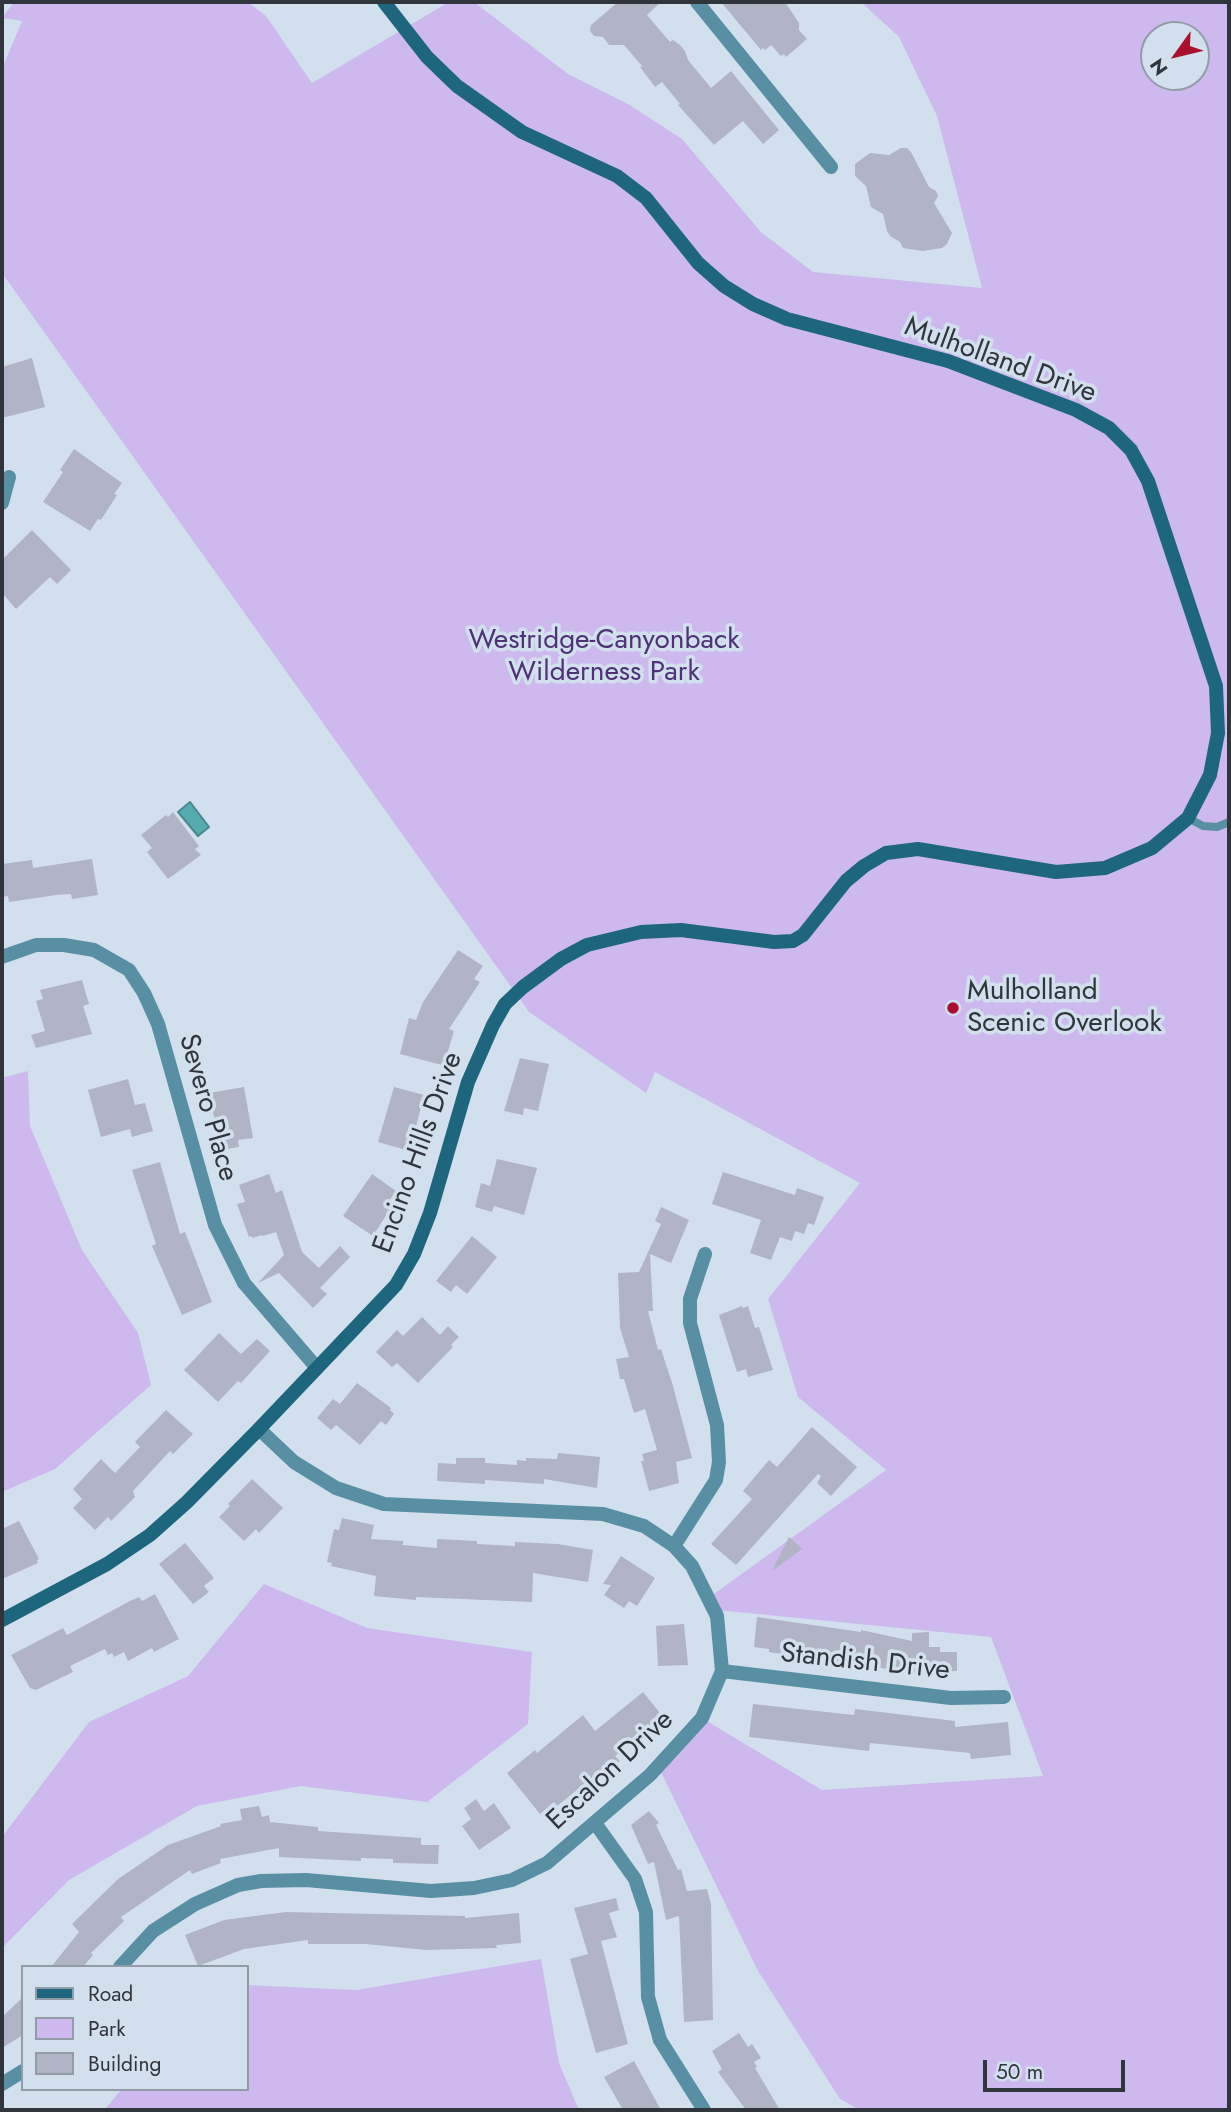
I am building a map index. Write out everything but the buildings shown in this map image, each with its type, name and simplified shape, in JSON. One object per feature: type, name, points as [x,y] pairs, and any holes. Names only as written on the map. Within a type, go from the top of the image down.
[{"type":"main road","name":"Mulholland Drive","points":[[384,2],[427,57],[457,86],[522,132],[617,176],[646,198],[698,263],[724,286],[753,304],[787,319],[948,361],[1076,410],[1109,428],[1131,450],[1148,481],[1216,686],[1218,733],[1210,775],[1188,818],[1153,848],[1105,868],[1056,872],[918,849],[886,853],[846,881],[799,939]]},
{"type":"main road","name":"Encino Hills Drive","points":[[2,1620],[107,1564],[150,1535],[187,1502],[259,1429],[396,1285],[414,1254],[430,1213],[468,1082],[505,1004],[523,987],[561,959],[587,945],[642,932],[681,930],[786,943],[799,939]]},
{"type":"street","points":[[697,2],[831,167]]},
{"type":"street","points":[[2,503],[9,477]]},
{"type":"street","name":"Severo Place","points":[[2,957],[36,945],[64,945],[94,950],[129,970],[144,993],[158,1024],[215,1225],[244,1283],[317,1368]]},
{"type":"street","points":[[674,1546],[716,1480],[719,1462],[717,1425],[690,1323],[690,1299],[705,1254]]},
{"type":"street","name":"Escalon Drive","points":[[122,1965],[153,1931],[195,1904],[238,1885],[261,1881],[306,1880],[431,1891],[474,1888],[512,1880],[547,1863],[650,1775],[702,1718],[722,1671],[717,1616],[692,1566],[674,1546],[644,1526],[603,1514],[384,1504],[336,1488],[294,1462],[259,1429]]},
{"type":"street","name":"Standish Drive","points":[[722,1671],[951,1698],[1004,1697]]},
{"type":"street","points":[[595,1823],[635,1878],[646,1912],[648,1997],[660,2040],[704,2110]]},
{"type":"street","points":[[2,2084],[21,2072]]},
{"type":"lane","points":[[1188,818],[1203,826],[1217,827],[1229,822]]},
{"type":"green space","name":"Westridge-Canyonback Wilderness Park","points":[[14,2],[248,2],[266,16],[312,83],[449,2],[474,2],[568,74],[628,104],[682,139],[761,232],[813,272],[982,288],[937,116],[899,37],[861,2],[1229,2],[1229,2110],[860,2110],[840,2099],[758,1971],[659,1768],[705,1720],[822,1790],[1043,1776],[991,1637],[716,1610],[711,1596],[886,1470],[798,1397],[768,1299],[860,1183],[655,1072],[646,1093],[529,1012],[2,273],[2,69],[22,21],[2,18]]},
{"type":"green space","points":[[28,1071],[30,1126],[82,1250],[138,1333],[151,1385],[55,1469],[2,1492],[2,1078]]},
{"type":"green space","points":[[264,1584],[367,1628],[532,1652],[528,1724],[427,1802],[301,1786],[197,1806],[69,1880],[2,1948],[2,1837],[89,1722],[188,1676]]},
{"type":"green space","points":[[541,1959],[559,2063],[579,2110],[104,2110],[120,2091],[248,2091],[248,1985],[356,1990]]},
{"type":"shaded area","points":[[190,802],[209,827],[198,836],[178,812]]},
{"type":"place","name":"Mulholland Scenic Overlook","points":[[953,1008]]}]
